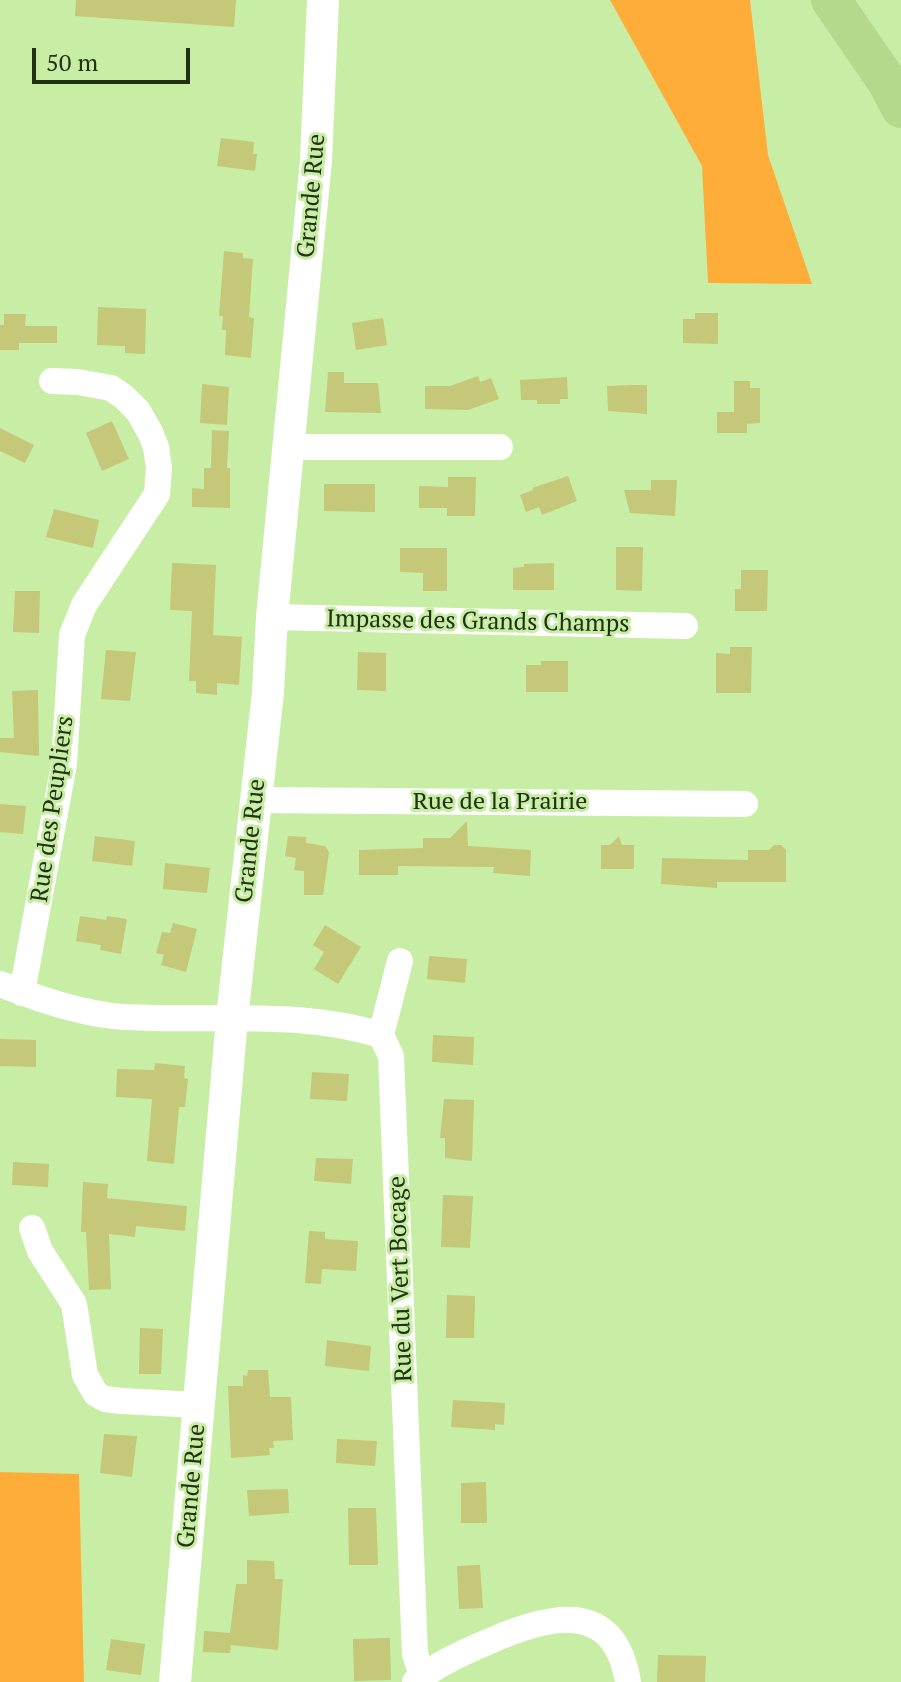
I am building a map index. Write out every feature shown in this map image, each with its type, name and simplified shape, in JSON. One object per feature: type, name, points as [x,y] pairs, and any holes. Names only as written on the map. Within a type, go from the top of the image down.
[{"type":"main road","points":[[831,0],[888,83],[901,108]]},
{"type":"street","name":"Grande Rue","points":[[175,1682],[232,1018],[268,692],[272,617],[316,160],[323,0]]},
{"type":"street","name":"Rue des Peupliers","points":[[11,989],[64,764],[72,635],[84,605],[157,494],[159,468],[150,432],[138,411],[124,397],[111,388],[52,381]]},
{"type":"street","points":[[289,447],[500,447]]},
{"type":"street","name":"Impasse des Grands Champs","points":[[272,617],[685,626]]},
{"type":"street","name":"Rue de la Prairie","points":[[255,800],[745,804]]},
{"type":"street","points":[[11,989],[107,1016],[347,1024],[381,1035],[400,961]]},
{"type":"street","name":"Rue du Vert Bocage","points":[[381,1035],[391,1056],[418,1679]]},
{"type":"street","points":[[32,1228],[40,1251],[74,1304],[85,1375],[96,1394],[105,1399],[122,1401],[198,1405]]},
{"type":"street","points":[[418,1679],[457,1655],[506,1634],[547,1620],[570,1618],[590,1623],[612,1638],[625,1666],[628,1682]]},
{"type":"shaded area","points":[[610,0],[750,0],[768,155],[812,284],[708,283],[702,166]]},
{"type":"shaded area","points":[[0,1472],[79,1474],[84,1682],[0,1682]]},
{"type":"building","points":[[76,0],[236,0],[234,27],[75,16]]},
{"type":"building","points":[[221,138],[254,142],[253,154],[257,154],[255,171],[217,166]]},
{"type":"building","points":[[224,251],[243,253],[243,258],[253,259],[249,317],[254,318],[251,358],[225,355],[226,330],[222,330],[223,316],[219,316]]},
{"type":"building","points":[[98,307],[146,309],[145,354],[125,353],[125,346],[97,345]]},
{"type":"building","points":[[695,313],[718,313],[718,344],[683,343],[683,319],[695,319]]},
{"type":"building","points":[[4,314],[26,314],[25,326],[57,326],[57,343],[19,343],[19,350],[0,350],[0,325],[4,325]]},
{"type":"building","points":[[383,318],[387,345],[356,350],[352,323]]},
{"type":"building","points":[[328,372],[344,372],[344,383],[378,383],[381,413],[325,412]]},
{"type":"building","points":[[478,376],[480,382],[491,378],[499,399],[468,410],[425,409],[425,386],[450,386]]},
{"type":"building","points":[[567,377],[568,399],[560,399],[560,404],[521,400],[520,380]]},
{"type":"building","points":[[734,381],[750,381],[750,388],[760,388],[760,423],[747,424],[747,433],[717,433],[717,412],[734,412]]},
{"type":"building","points":[[202,384],[229,387],[227,425],[200,423]]},
{"type":"building","points":[[647,385],[647,414],[608,411],[607,386]]},
{"type":"building","points":[[112,421],[129,459],[102,471],[86,433]]},
{"type":"building","points":[[0,428],[34,445],[25,463],[0,451]]},
{"type":"building","points":[[212,430],[229,431],[227,468],[230,468],[230,508],[192,507],[192,488],[204,489],[204,468],[211,468]]},
{"type":"building","points":[[568,476],[577,501],[542,515],[539,507],[526,512],[520,495]]},
{"type":"building","points":[[448,477],[476,477],[475,516],[447,516],[447,508],[419,508],[419,486],[448,487]]},
{"type":"building","points":[[651,480],[677,480],[675,516],[630,513],[624,490],[651,490]]},
{"type":"building","points":[[324,484],[375,484],[375,512],[324,511]]},
{"type":"building","points":[[54,509],[99,520],[93,548],[46,537]]},
{"type":"building","points":[[616,547],[643,547],[642,591],[616,590]]},
{"type":"building","points":[[400,548],[447,548],[447,591],[423,591],[423,573],[400,572]]},
{"type":"building","points":[[172,563],[216,565],[213,635],[242,637],[239,685],[217,683],[217,695],[196,693],[196,681],[189,681],[192,611],[170,610]]},
{"type":"building","points":[[554,563],[554,590],[513,590],[513,568],[524,567],[524,564]]},
{"type":"building","points":[[741,570],[768,570],[767,611],[735,611],[735,589],[741,589]]},
{"type":"building","points":[[15,591],[40,591],[39,633],[13,632]]},
{"type":"building","points":[[730,647],[752,647],[751,693],[716,693],[716,653],[730,654]]},
{"type":"building","points":[[106,650],[136,652],[130,701],[101,699]]},
{"type":"building","points":[[358,652],[386,653],[386,691],[357,690]]},
{"type":"building","points":[[541,661],[568,661],[568,692],[526,692],[526,665],[541,665]]},
{"type":"building","points":[[38,690],[39,756],[0,752],[0,738],[14,738],[12,691]]},
{"type":"building","points":[[0,804],[26,806],[23,834],[0,832]]},
{"type":"building","points":[[467,821],[468,846],[531,850],[530,876],[493,873],[494,867],[398,866],[398,875],[359,875],[359,850],[423,848],[423,838],[450,838]]},
{"type":"building","points":[[95,836],[135,841],[132,866],[92,861]]},
{"type":"building","points":[[288,836],[306,837],[306,843],[325,846],[329,852],[323,895],[304,895],[304,871],[294,870],[296,858],[285,856]]},
{"type":"building","points":[[619,836],[622,845],[634,845],[634,869],[601,869],[601,845],[610,845]]},
{"type":"building","points":[[774,845],[781,845],[786,850],[786,882],[717,882],[717,888],[661,884],[662,858],[748,860],[748,850],[769,850]]},
{"type":"building","points":[[165,863],[210,868],[207,893],[163,889]]},
{"type":"building","points":[[80,916],[127,919],[121,954],[100,950],[101,945],[76,941]]},
{"type":"building","points":[[173,923],[197,929],[186,972],[161,965],[164,955],[156,953],[162,932],[170,933]]},
{"type":"building","points":[[325,925],[361,947],[338,984],[314,969],[324,952],[313,945]]},
{"type":"building","points":[[429,956],[467,959],[465,983],[427,979]]},
{"type":"building","points":[[433,1035],[474,1037],[473,1065],[432,1062]]},
{"type":"building","points":[[0,1039],[36,1040],[36,1067],[0,1066]]},
{"type":"building","points":[[155,1063],[185,1066],[184,1078],[188,1079],[185,1107],[179,1107],[174,1164],[147,1161],[152,1099],[116,1097],[117,1069],[154,1070]]},
{"type":"building","points":[[312,1072],[349,1074],[347,1101],[310,1099]]},
{"type":"building","points":[[444,1099],[474,1100],[472,1161],[445,1158],[445,1138],[440,1138]]},
{"type":"building","points":[[316,1158],[353,1159],[351,1184],[314,1181]]},
{"type":"building","points":[[13,1162],[49,1164],[48,1187],[12,1185]]},
{"type":"building","points":[[83,1182],[108,1184],[107,1198],[187,1206],[185,1231],[136,1226],[135,1237],[109,1234],[111,1289],[89,1290],[86,1232],[81,1232]]},
{"type":"building","points":[[443,1195],[473,1196],[470,1248],[441,1247]]},
{"type":"building","points":[[309,1231],[325,1232],[325,1239],[358,1241],[356,1271],[322,1269],[321,1284],[305,1283]]},
{"type":"building","points":[[447,1295],[475,1296],[474,1338],[446,1338]]},
{"type":"building","points":[[140,1328],[163,1329],[161,1374],[139,1374]]},
{"type":"building","points":[[327,1340],[371,1346],[369,1371],[325,1366]]},
{"type":"building","points":[[248,1370],[268,1370],[270,1397],[291,1397],[293,1440],[273,1441],[274,1448],[269,1448],[270,1455],[231,1458],[228,1386],[243,1386],[243,1375],[247,1376]]},
{"type":"building","points":[[453,1400],[505,1403],[504,1425],[495,1424],[495,1430],[451,1427]]},
{"type":"building","points":[[104,1434],[137,1436],[132,1477],[100,1473]]},
{"type":"building","points":[[337,1439],[377,1441],[375,1466],[336,1463]]},
{"type":"building","points":[[486,1482],[487,1523],[461,1523],[461,1483]]},
{"type":"building","points":[[288,1489],[289,1513],[249,1516],[247,1490]]},
{"type":"building","points":[[348,1508],[376,1508],[378,1565],[349,1565]]},
{"type":"building","points":[[247,1560],[274,1561],[275,1579],[283,1579],[278,1650],[231,1645],[230,1653],[203,1652],[204,1631],[230,1633],[236,1584],[247,1584]]},
{"type":"building","points":[[480,1565],[483,1608],[459,1609],[457,1566]]},
{"type":"building","points":[[390,1638],[391,1680],[354,1681],[353,1639]]},
{"type":"building","points":[[111,1639],[145,1644],[141,1675],[106,1670]]},
{"type":"building","points":[[658,1655],[706,1656],[705,1682],[657,1682]]}]
